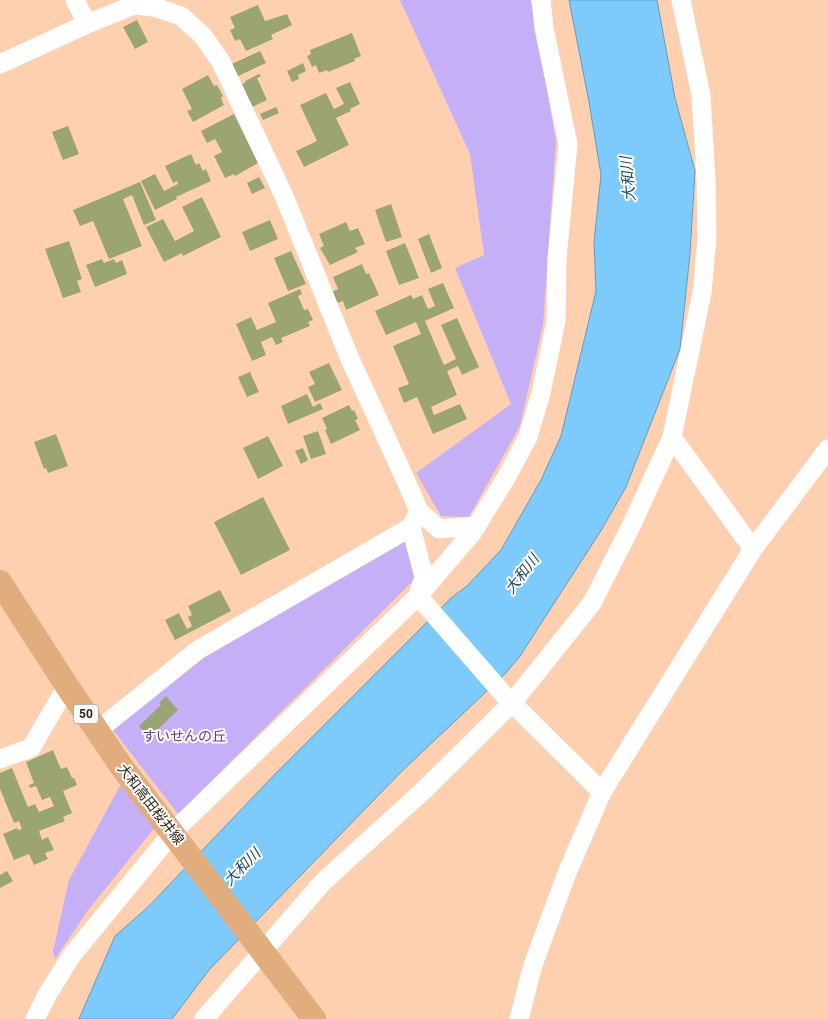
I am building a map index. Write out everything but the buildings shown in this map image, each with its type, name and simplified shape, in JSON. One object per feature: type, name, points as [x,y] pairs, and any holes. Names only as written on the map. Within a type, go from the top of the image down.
[{"type":"main road","name":"大和高田桜井線","points":[[0,582],[121,766],[314,1019]]},
{"type":"street","points":[[75,0],[87,24]]},
{"type":"street","points":[[35,1019],[47,995],[72,955],[176,837],[421,600],[477,526],[528,437],[541,393],[556,321],[557,259],[568,144],[544,28],[541,0]]},
{"type":"street","points":[[204,1019],[260,947],[323,882],[424,790],[508,700],[592,603],[672,437],[702,293],[706,238],[706,180],[701,95],[680,0]]},
{"type":"street","points":[[0,64],[87,24],[134,5],[154,7],[181,16],[203,36],[221,62],[284,196],[350,359],[402,472],[415,519],[424,577],[421,600],[508,700],[602,792]]},
{"type":"street","points":[[672,437],[753,549]]},
{"type":"street","points":[[519,1019],[533,965],[567,873],[602,792],[753,549],[828,449]]},
{"type":"street","points":[[415,519],[439,529],[477,526]]},
{"type":"street","points":[[97,731],[198,650],[415,519]]},
{"type":"street","points":[[0,759],[32,748],[67,686]]},
{"type":"green space","points":[[400,0],[531,0],[556,141],[543,325],[520,426],[469,517],[441,516],[416,473],[511,404],[455,268],[484,255],[470,154]]},
{"type":"green space","name":"すいせんの丘","points":[[403,533],[415,579],[178,814],[113,730],[202,655]]},
{"type":"green space","points":[[123,780],[156,826],[89,909],[55,959],[53,951],[69,880]]},
{"type":"water","name":"大和川","points":[[569,0],[657,0],[675,98],[695,171],[690,254],[680,349],[626,487],[602,529],[520,656],[505,674],[402,771],[209,970],[172,1019],[79,1019],[115,936],[148,907],[277,772],[451,598],[467,586],[501,550],[541,480],[561,436],[596,291],[594,242],[601,175]]}]
